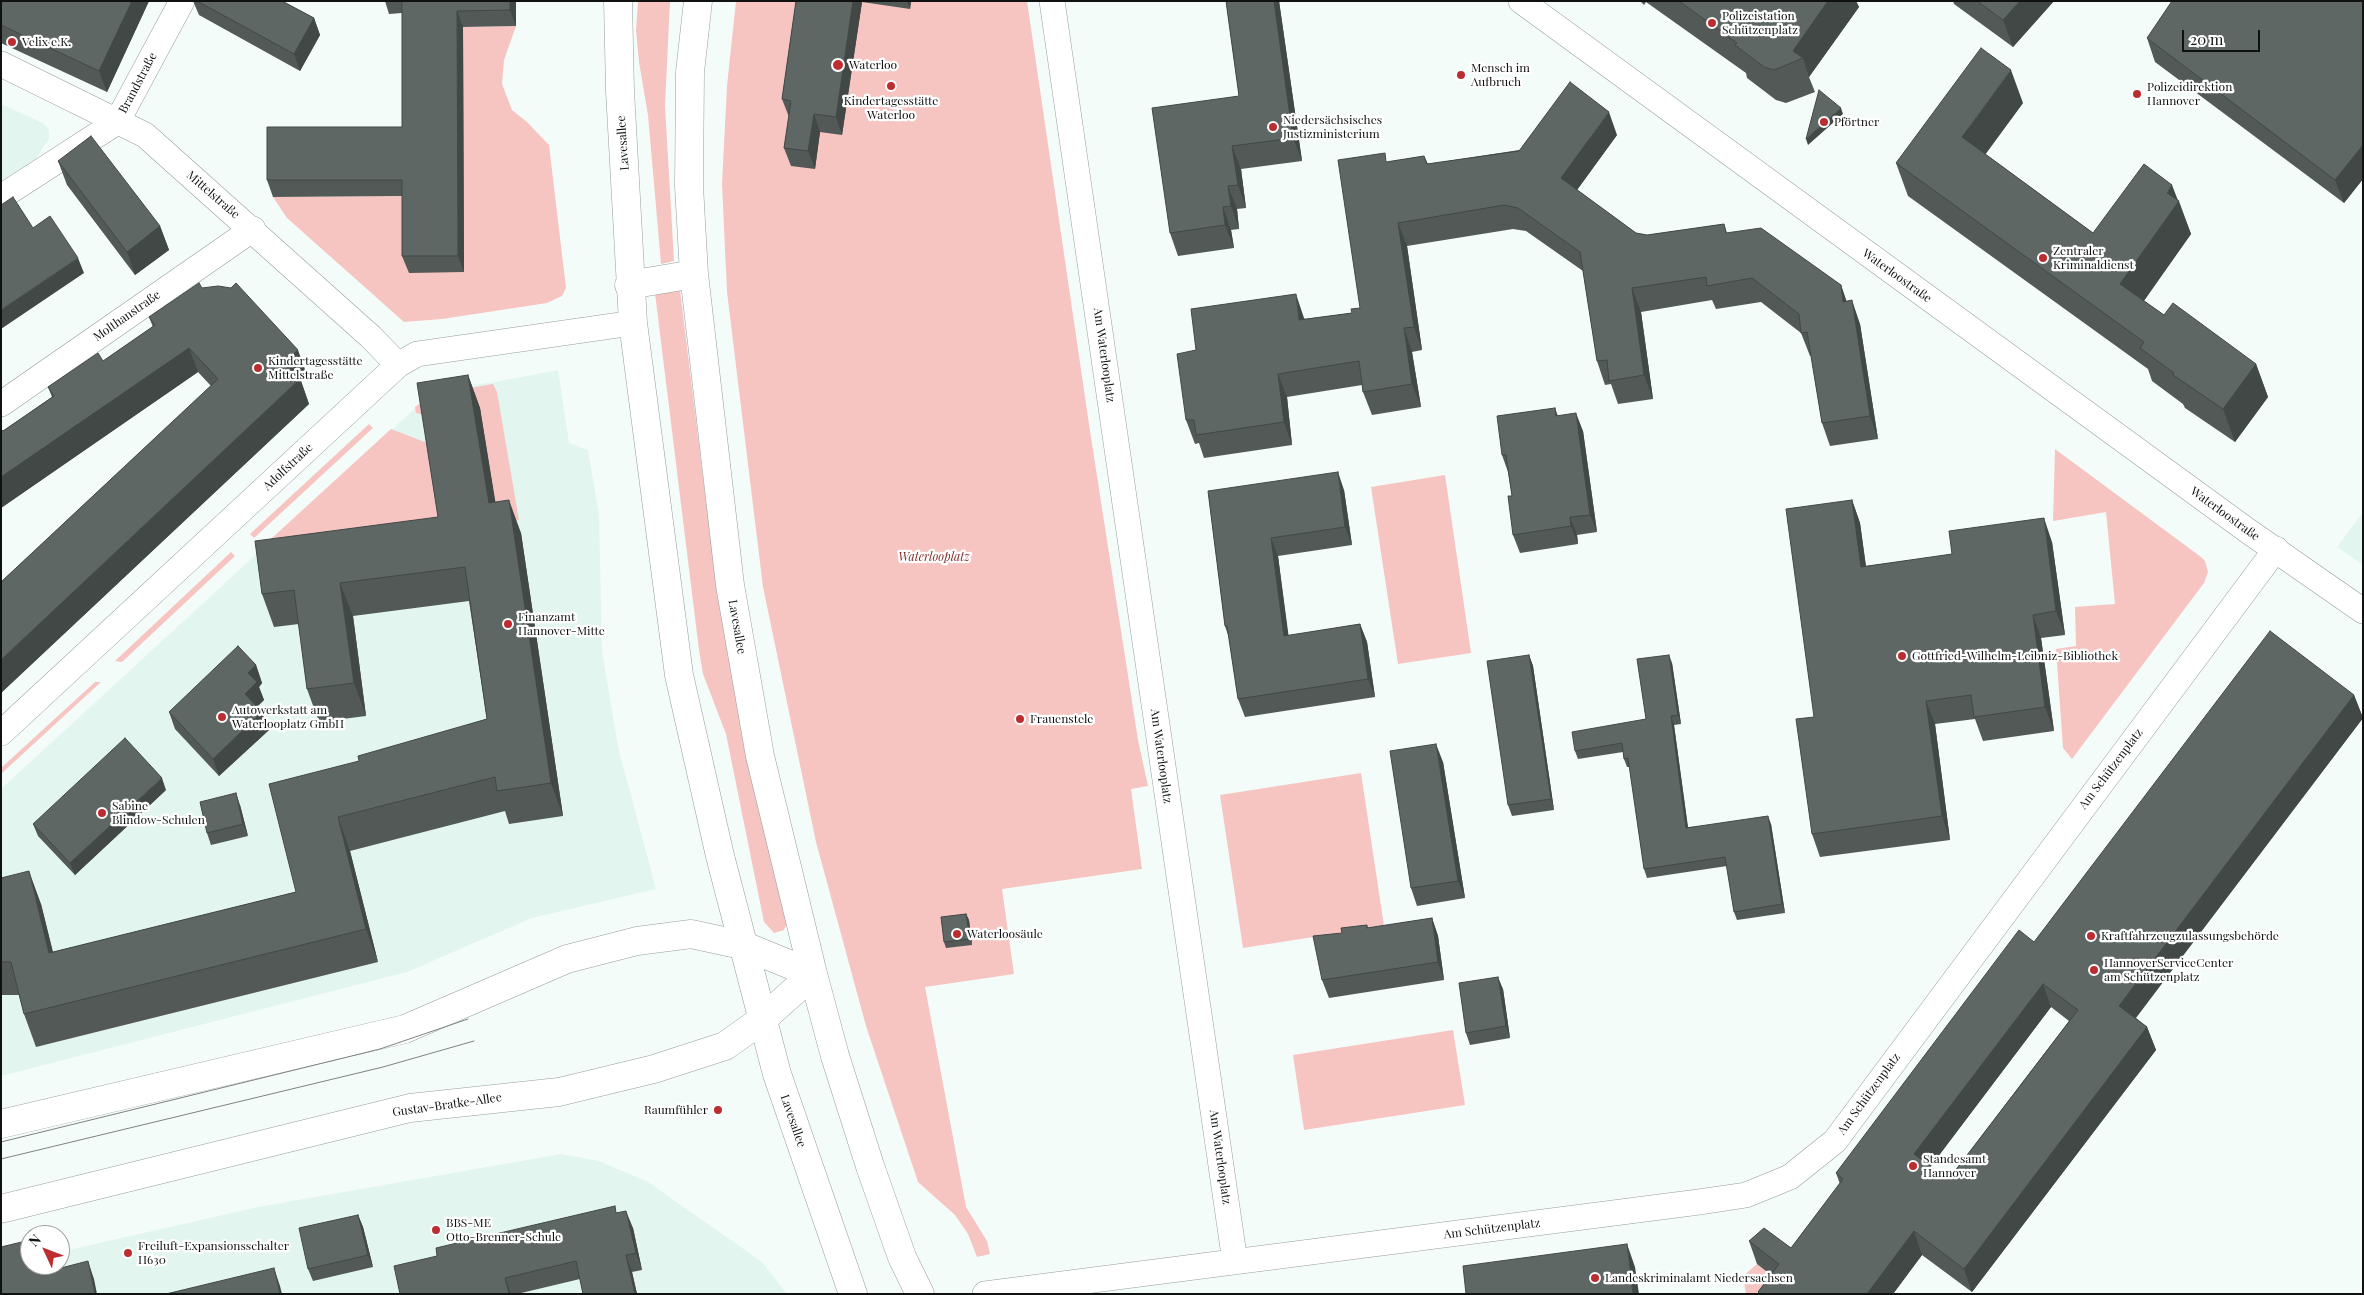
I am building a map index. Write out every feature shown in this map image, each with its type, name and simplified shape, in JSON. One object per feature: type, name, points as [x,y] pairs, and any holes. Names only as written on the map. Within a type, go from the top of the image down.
[{"type":"main road","name":"Lavesallee","points":[[618,1],[629,284],[680,675],[720,856],[777,1074],[853,1294]]},
{"type":"main road","name":"Lavesallee","points":[[698,1],[690,72],[689,186],[694,274],[730,585],[760,756],[813,974],[837,1063],[870,1166],[902,1258],[920,1294]]},
{"type":"main road","points":[[629,284],[694,274]]},
{"type":"main road","points":[[1,1124],[405,1029],[567,959],[637,941],[691,934],[742,945],[813,974]]},
{"type":"main road","name":"Gustav-Bratke-Allee","points":[[1,1208],[410,1108],[560,1092],[654,1069],[725,1046],[763,1019],[813,974]]},
{"type":"street","name":"Brandstraße","points":[[1,197],[117,122],[182,1]]},
{"type":"street","name":"Am Waterlooplatz","points":[[1052,1],[1235,1262]]},
{"type":"street","name":"Waterloostraße","points":[[1535,5],[2363,611]]},
{"type":"street","name":"Mittelstraße","points":[[1,64],[145,135],[253,229],[371,337],[398,365]]},
{"type":"street","name":"Molthanstraße","points":[[1,404],[253,229]]},
{"type":"street","name":"Adolfstraße","points":[[1,733],[398,365],[417,354],[633,323]]},
{"type":"street","name":"Am Schützenplatz","points":[[1235,1262],[1746,1195],[1790,1177],[1835,1141],[2276,549]]},
{"type":"street","points":[[985,1294],[1235,1262]]},
{"type":"shaded area","points":[[1,104],[43,123],[49,130],[49,139],[30,167],[1,186]]},
{"type":"shaded area","points":[[558,370],[569,443],[588,450],[599,514],[602,651],[618,747],[656,889],[532,918],[407,972],[1,1076],[1,789],[424,400],[438,390]]},
{"type":"shaded area","points":[[2363,512],[2363,565],[2337,547]]},
{"type":"shaded area","name":"BBS-ME Otto-Brenner-Schule","points":[[561,1154],[599,1161],[648,1182],[762,1262],[787,1294],[1,1294],[1,1266],[20,1266],[20,1275],[70,1275],[70,1250],[258,1207]]},
{"type":"green space","points":[[638,1],[670,1],[665,106],[674,261],[661,264],[648,115],[639,62],[636,30]]},
{"type":"green space","name":"Waterlooplatz","points":[[736,1],[1027,1],[1090,431],[1138,740],[1148,786],[1131,789],[1142,869],[1002,889],[1014,974],[925,987],[966,1207],[987,1241],[990,1254],[977,1257],[968,1234],[955,1215],[918,1182],[866,1026],[816,842],[763,587],[727,292],[722,184],[727,86]]},
{"type":"green space","points":[[516,26],[504,60],[502,84],[512,110],[527,122],[549,145],[566,288],[562,296],[547,303],[442,319],[404,322],[287,218],[273,197],[408,196],[463,27]]},
{"type":"green space","points":[[679,282],[710,535],[732,669],[787,923],[784,930],[774,933],[764,922],[726,734],[703,674],[699,650],[654,285]]},
{"type":"green space","points":[[493,384],[497,392],[519,520],[503,523],[429,416],[416,413],[415,407],[424,400]]},
{"type":"green space","points":[[369,424],[373,428],[254,538],[250,534]]},
{"type":"green space","points":[[391,429],[430,444],[446,541],[261,548]]},
{"type":"green space","points":[[2055,449],[2201,557],[2205,561],[2208,572],[2204,583],[2072,759],[2063,748],[2056,649],[2076,646],[2075,607],[2115,604],[2106,512],[2053,521]]},
{"type":"green space","points":[[1445,475],[1471,653],[1398,664],[1371,487]]},
{"type":"green space","points":[[231,552],[235,556],[122,662],[115,661]]},
{"type":"green space","points":[[95,682],[101,682],[1,774],[1,768]]},
{"type":"green space","points":[[1361,773],[1384,926],[1243,948],[1220,795]]},
{"type":"green space","points":[[1453,1030],[1465,1105],[1304,1130],[1293,1055]]},
{"type":"green space","points":[[1757,1264],[1772,1275],[1783,1294],[1746,1294],[1743,1276]]},
{"type":"building","points":[[1,1],[132,1],[99,71],[1,25]]},
{"type":"building","points":[[197,1],[282,1],[314,18],[294,54]]},
{"type":"building","points":[[402,1],[510,1],[510,10],[457,11],[458,256],[402,256],[402,180],[267,180],[267,127],[402,127]]},
{"type":"building","points":[[796,1],[853,1],[836,117],[814,114],[808,151],[784,148],[791,101],[782,99]]},
{"type":"building","name":"Niedersächsisches Justizministerium","points":[[1226,1],[1274,1],[1293,138],[1232,146],[1238,185],[1228,186],[1231,206],[1223,207],[1225,225],[1170,233],[1152,108],[1239,96]]},
{"type":"building","points":[[1679,1],[1828,1],[1793,51],[1803,58],[1774,70],[1764,67],[1735,45],[1737,43]]},
{"type":"building","points":[[1977,1],[2020,1],[2003,20]]},
{"type":"building","points":[[2172,1],[2363,1],[2363,145],[2335,180],[2147,38]]},
{"type":"building","points":[[1981,48],[2011,70],[1962,137],[2093,233],[2144,164],[2172,185],[2167,193],[2179,201],[2120,284],[2164,315],[2173,303],[2256,364],[2223,409],[2173,375],[2174,373],[2140,348],[2144,342],[1896,163]]},
{"type":"building","points":[[1570,82],[1609,112],[1561,178],[1636,233],[1647,235],[1724,224],[1726,233],[1761,228],[1841,285],[1843,302],[1852,300],[1870,416],[1822,423],[1807,332],[1801,333],[1799,314],[1752,278],[1707,286],[1706,277],[1632,288],[1644,375],[1609,381],[1607,360],[1597,361],[1580,252],[1518,208],[1504,205],[1398,223],[1414,327],[1404,328],[1412,384],[1363,392],[1359,361],[1278,374],[1284,422],[1196,435],[1194,420],[1186,420],[1177,354],[1196,350],[1191,309],[1296,294],[1299,320],[1352,313],[1351,309],[1360,308],[1338,160],[1385,153],[1386,162],[1424,156],[1427,164],[1519,151]]},
{"type":"building","points":[[1819,90],[1841,108],[1806,139]]},
{"type":"building","points":[[91,136],[160,226],[127,252],[58,161]]},
{"type":"building","points":[[13,197],[33,228],[50,216],[78,258],[1,310],[1,205]]},
{"type":"building","points":[[199,283],[202,288],[218,286],[231,288],[236,283],[298,350],[285,363],[300,379],[1,660],[1,582],[218,379],[189,348],[1,477],[1,429],[3,431],[54,396],[48,387],[98,353],[103,361],[155,325],[149,317]]},
{"type":"building","points":[[468,375],[489,503],[509,500],[551,783],[497,791],[495,777],[338,817],[366,929],[24,1014],[11,962],[1,962],[1,878],[29,871],[49,953],[296,892],[269,784],[359,761],[358,756],[487,719],[465,567],[340,583],[354,683],[307,689],[294,590],[262,594],[255,541],[438,517],[417,383]]},
{"type":"building","points":[[1555,408],[1556,416],[1576,413],[1590,515],[1570,517],[1571,526],[1513,535],[1508,496],[1512,496],[1506,455],[1502,455],[1497,416]]},
{"type":"building","points":[[1338,472],[1345,527],[1271,538],[1284,636],[1360,624],[1368,679],[1238,699],[1227,626],[1225,626],[1208,491]]},
{"type":"building","points":[[1852,500],[1861,567],[1952,554],[1949,531],[2044,518],[2056,611],[2033,615],[2045,707],[1974,717],[1971,695],[1926,701],[1942,816],[1812,834],[1796,719],[1814,717],[1786,509]]},
{"type":"building","name":"HannoverServiceCenter am Schützenplatz","points":[[2270,631],[2354,695],[2119,1006],[2147,1027],[1964,1269],[1914,1231],[1867,1294],[1760,1294],[1758,1292],[1779,1264],[1749,1241],[1764,1228],[1791,1248],[1843,1179],[1836,1173],[2019,930],[2034,942]],"holes":[[[2043,984],[2078,1010],[1948,1180],[1914,1154]]]},
{"type":"building","points":[[238,646],[256,665],[248,673],[257,682],[245,694],[262,712],[213,759],[169,712]]},
{"type":"building","points":[[1529,655],[1551,799],[1508,805],[1487,661]]},
{"type":"building","points":[[1669,655],[1678,715],[1671,716],[1686,828],[1768,816],[1782,904],[1734,912],[1725,857],[1644,869],[1628,758],[1624,759],[1622,743],[1575,751],[1572,732],[1646,719],[1637,659]]},
{"type":"building","name":"Sabine Blindow-Schulen","points":[[125,738],[162,778],[70,863],[33,824]]},
{"type":"building","points":[[1436,744],[1458,881],[1411,888],[1390,751]]},
{"type":"building","points":[[236,793],[243,824],[207,833],[200,802]]},
{"type":"building","name":"Waterloosäule","points":[[966,914],[970,939],[944,942],[941,917]]},
{"type":"building","points":[[1432,918],[1438,962],[1322,980],[1313,936],[1342,933],[1341,928],[1367,925],[1367,928]]},
{"type":"building","points":[[1498,977],[1506,1026],[1466,1033],[1459,983]]},
{"type":"building","points":[[615,1206],[616,1213],[626,1211],[636,1253],[626,1255],[635,1294],[583,1294],[576,1261],[505,1278],[509,1294],[400,1294],[394,1266],[437,1256],[436,1248]]},
{"type":"building","points":[[358,1215],[368,1255],[308,1269],[299,1228]]},
{"type":"building","points":[[20,1242],[20,1275],[70,1275],[70,1266],[88,1261],[95,1294],[1,1294],[1,1247]]},
{"type":"building","points":[[1627,1244],[1633,1294],[1466,1294],[1463,1266]]},
{"type":"building","points":[[274,1268],[280,1294],[166,1294]]},
{"type":"tram line","points":[[1,1142],[380,1049],[468,1019]]},
{"type":"tram line","points":[[1,1159],[383,1067],[474,1041]]},
{"type":"place","name":"Polizeistation Schützenplatz","points":[[1712,23]]},
{"type":"place","name":"Velix e.K.","points":[[12,42]]},
{"type":"place","name":"Waterloo","points":[[838,65]]},
{"type":"place","name":"Mensch im Aufbruch","points":[[1461,75]]},
{"type":"place","name":"Kindertagesstätte Waterloo","points":[[891,86]]},
{"type":"place","name":"Polizeidirektion Hannover","points":[[2137,94]]},
{"type":"place","name":"Pförtner","points":[[1824,122]]},
{"type":"place","name":"Niedersächsisches Justizministerium","points":[[1273,127]]},
{"type":"place","name":"Zentraler Kriminaldienst","points":[[2043,258]]},
{"type":"place","name":"Kindertagesstätte Mittelstraße","points":[[258,368]]},
{"type":"place","name":"Finanzamt Hannover-Mitte","points":[[508,624]]},
{"type":"place","name":"Gottfried-Wilhelm-Leibniz-Bibliothek","points":[[1902,656]]},
{"type":"place","name":"Autowerkstatt am Waterlooplatz GmbH","points":[[222,717]]},
{"type":"place","name":"Frauenstele","points":[[1020,719]]},
{"type":"place","name":"Sabine Blindow-Schulen","points":[[102,813]]},
{"type":"place","name":"Waterloosäule","points":[[957,934]]},
{"type":"place","name":"Kraftfahrzeugzulassungsbehörde","points":[[2091,936]]},
{"type":"place","name":"HannoverServiceCenter am Schützenplatz","points":[[2094,970]]},
{"type":"place","name":"Raumfühler","points":[[718,1110]]},
{"type":"place","name":"Standesamt Hannover","points":[[1913,1166]]},
{"type":"place","name":"BBS-ME Otto-Brenner-Schule","points":[[436,1230]]},
{"type":"place","name":"Freiluft-Expansionsschalter H630","points":[[128,1253]]},
{"type":"place","name":"Landeskriminalamt Niedersachsen","points":[[1595,1278]]}]
